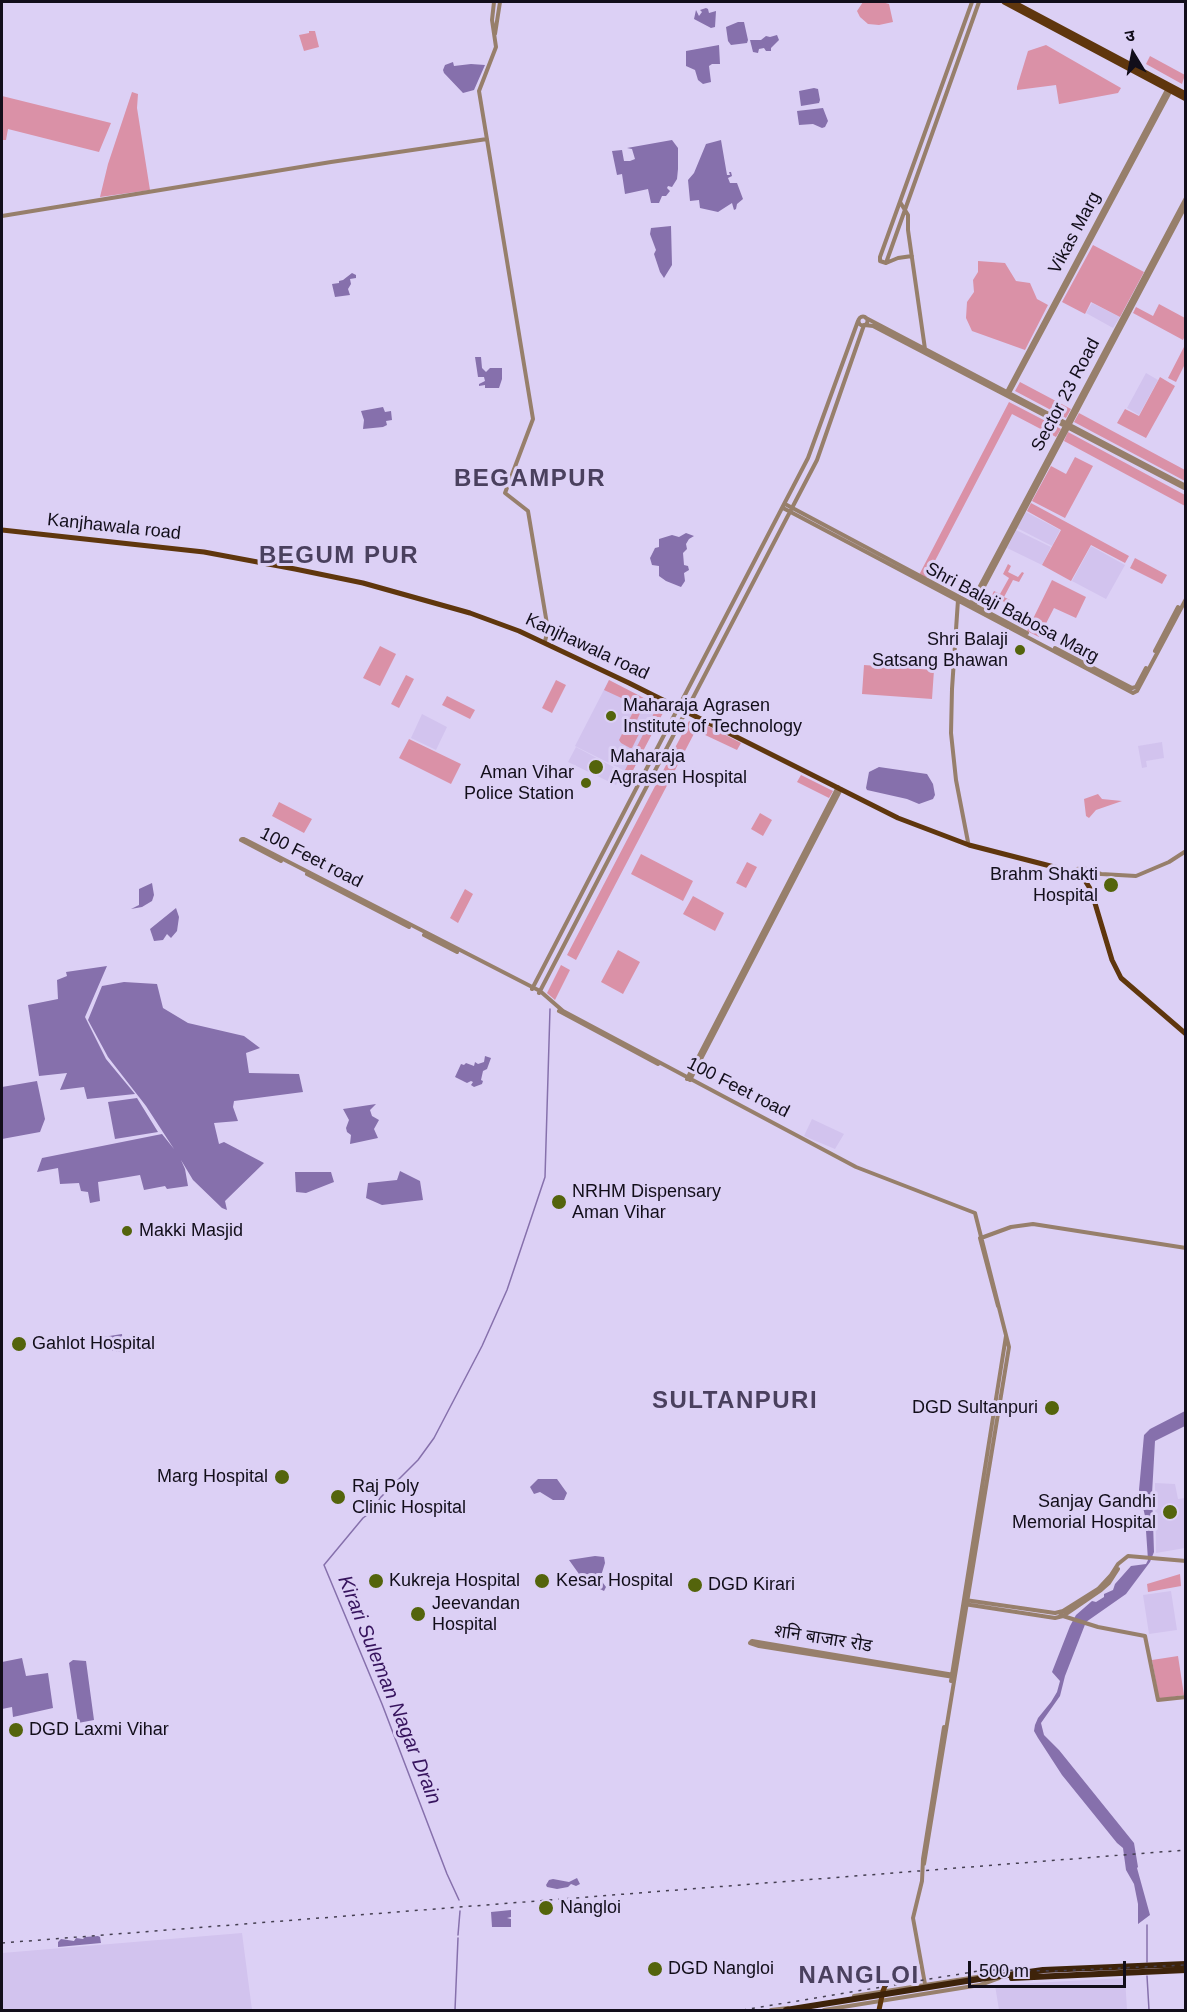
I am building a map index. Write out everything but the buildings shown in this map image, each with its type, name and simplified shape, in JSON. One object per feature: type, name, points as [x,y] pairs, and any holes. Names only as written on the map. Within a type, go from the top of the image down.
[{"type":"highway","points":[[786,2010],[980,1980],[1158,1968],[1185,1964]]},
{"type":"highway","points":[[1158,1968],[1185,1970]]},
{"type":"highway","points":[[806,2010],[989,1977],[1043,1971],[1143,1969]]},
{"type":"main road","points":[[1004,2],[1185,94]]},
{"type":"main road","points":[[1013,2],[1170,88],[1185,99]]},
{"type":"main road","name":"Kanjhawala road","points":[[2,529],[204,549],[336,574],[498,620],[630,680],[678,706]]},
{"type":"main road","name":"Kanjhawala road","points":[[2,529],[204,552],[363,584],[491,620],[687,710],[898,818],[951,838],[1074,872]]},
{"type":"main road","name":"Kanjhawala road","points":[[840,788],[899,816],[968,842],[1050,863],[1085,877],[1095,892],[1113,955],[1125,978],[1185,1032]]},
{"type":"main road","points":[[881,2010],[884,1991]]},
{"type":"street","points":[[494,2],[492,20],[495,34]]},
{"type":"street","points":[[500,2],[495,49],[479,91],[533,419],[506,493],[528,511],[548,630],[544,641]]},
{"type":"street","points":[[912,256],[886,263],[880,261],[972,2]]},
{"type":"street","points":[[886,263],[979,2]]},
{"type":"street","name":"Vikas Marg","points":[[1007,394],[1170,88]]},
{"type":"street","points":[[2,216],[487,139]]},
{"type":"street","points":[[921,143],[927,145]]},
{"type":"street","name":"Sector 23 Road","points":[[972,605],[1185,198]]},
{"type":"street","points":[[900,202],[908,215],[925,351]]},
{"type":"street","name":"Sector 23 Road","points":[[1067,425],[1185,205]]},
{"type":"street","points":[[532,989],[810,453],[859,318],[864,316],[872,324],[1185,487]]},
{"type":"street","points":[[539,992],[817,460],[867,318]]},
{"type":"street","points":[[858,321],[859,324],[872,324]]},
{"type":"street","name":"Shri Balaji Babosa Marg","points":[[784,506],[1134,688],[1185,593]]},
{"type":"street","points":[[958,598],[951,733],[956,780],[968,842]]},
{"type":"street","name":"Shri Balaji Babosa Marg","points":[[972,605],[1134,693],[1185,599]]},
{"type":"street","points":[[672,718],[680,722]]},
{"type":"street","points":[[688,1079],[840,788]]},
{"type":"street","name":"100 Feet road","points":[[532,989],[255,844],[241,839],[243,842],[532,989],[539,992],[562,1011],[865,1171],[975,1213],[982,1239]]},
{"type":"street","points":[[1074,872],[1083,868],[1101,873],[1136,876],[1169,862],[1185,851]]},
{"type":"street","points":[[925,1984],[913,1918],[922,1881],[1006,1335],[982,1239],[1011,1227],[1033,1224],[1185,1249]]},
{"type":"street","points":[[1061,1614],[1098,1589],[1128,1556],[1185,1561]]},
{"type":"street","points":[[966,1602],[1061,1614],[1088,1624],[1147,1638],[1157,1699],[1160,1701],[1185,1697]]},
{"type":"street","name":"शनि बाजार रोड","points":[[750,1642],[954,1676],[759,1646],[750,1642]]},
{"type":"street","points":[[771,2010],[925,1984],[979,1976],[989,1977]]},
{"type":"street","points":[[824,2010],[980,1985],[1000,1978]]},
{"type":"shaded area","points":[[863,2],[889,4],[893,22],[879,25],[868,24],[857,11]]},
{"type":"shaded area","points":[[706,8],[709,13],[716,11],[715,27],[711,28],[694,19],[696,10],[699,16],[702,12],[700,10]]},
{"type":"shaded area","points":[[744,22],[748,40],[747,43],[731,45],[728,41],[726,27]]},
{"type":"shaded area","points":[[309,31],[315,31],[319,47],[304,51],[299,35],[309,33]]},
{"type":"shaded area","points":[[777,35],[779,40],[771,51],[766,51],[764,48],[759,49],[758,53],[753,52],[750,40],[761,40],[766,36]]},
{"type":"shaded area","points":[[719,45],[720,64],[709,66],[711,82],[703,84],[698,80],[695,70],[686,66],[686,51]]},
{"type":"shaded area","points":[[1046,45],[1121,88],[1118,93],[1059,104],[1056,85],[1017,90],[1028,51]]},
{"type":"shaded area","points":[[1150,56],[1185,75],[1182,84],[1146,64]]},
{"type":"shaded area","points":[[453,62],[454,66],[485,65],[474,90],[463,93],[444,73],[445,65]]},
{"type":"shaded area","points":[[818,89],[819,103],[801,106],[799,91]]},
{"type":"shaded area","points":[[132,92],[138,94],[137,108],[150,190],[100,197],[108,164]]},
{"type":"shaded area","points":[[2,96],[111,123],[99,152],[8,129],[6,140],[2,140]]},
{"type":"shaded area","points":[[823,108],[828,121],[825,127],[813,124],[799,125],[797,111]]},
{"type":"shaded area","points":[[672,140],[678,148],[677,179],[672,187],[668,186],[670,191],[666,196],[662,196],[659,203],[651,203],[648,189],[625,194],[622,174],[617,175],[612,151],[622,150],[624,161],[630,161],[635,159],[632,149],[627,148]]},
{"type":"shaded area","points":[[721,140],[727,175],[731,172],[732,176],[728,178],[730,183],[737,183],[743,199],[737,204],[736,209],[734,210],[732,203],[718,212],[700,208],[699,200],[690,201],[688,180],[694,173],[706,144]]},
{"type":"shaded area","points":[[671,226],[672,265],[664,278],[654,254],[656,250],[650,234],[651,228]]},
{"type":"shaded area","points":[[1093,245],[1144,272],[1120,317],[1091,302],[1085,314],[1062,302]]},
{"type":"shaded area","points":[[978,261],[1005,263],[1016,281],[1030,283],[1037,299],[1048,305],[1025,350],[972,331],[966,318],[967,302],[974,292],[973,280],[978,272]]},
{"type":"shaded area","points":[[352,273],[356,275],[356,278],[350,279],[351,284],[348,289],[350,295],[335,297],[332,284],[339,283]]},
{"type":"shaded area","points":[[1092,303],[1120,317],[1113,328],[1086,313]]},
{"type":"shaded area","points":[[1159,304],[1185,318],[1183,340],[1133,313],[1136,307],[1153,316]]},
{"type":"shaded area","points":[[1185,345],[1185,364],[1176,382],[1168,378]]},
{"type":"shaded area","points":[[475,357],[481,357],[482,368],[486,372],[490,368],[502,368],[499,388],[479,386],[485,381],[484,377],[478,377]]},
{"type":"shaded area","points":[[1146,373],[1158,380],[1139,415],[1127,408]]},
{"type":"shaded area","points":[[1160,377],[1175,386],[1146,438],[1117,423],[1125,409],[1139,416]]},
{"type":"shaded area","points":[[1020,382],[1071,409],[1066,418],[1015,391]]},
{"type":"shaded area","points":[[1009,402],[1061,429],[1056,437],[1012,414],[926,578],[919,575]]},
{"type":"shaded area","points":[[383,407],[385,412],[391,411],[392,420],[386,421],[387,425],[383,427],[363,429],[364,420],[361,411]]},
{"type":"shaded area","points":[[1079,413],[1185,470],[1185,481],[1074,422]]},
{"type":"shaded area","points":[[1068,432],[1185,495],[1185,506],[1064,441]]},
{"type":"shaded area","points":[[1075,457],[1093,466],[1065,518],[1032,501],[1051,466],[1066,474]]},
{"type":"shaded area","points":[[1031,503],[1129,556],[1125,563],[1091,545],[1071,581],[1042,565],[1061,530],[1027,511]]},
{"type":"shaded area","points":[[1026,512],[1060,530],[1052,546],[1017,528]]},
{"type":"shaded area","points":[[1016,530],[1051,547],[1042,565],[1007,548]]},
{"type":"shaded area","points":[[686,533],[694,536],[689,539],[686,544],[687,549],[683,553],[684,565],[688,566],[689,570],[684,573],[685,581],[681,587],[659,576],[659,566],[652,565],[650,558],[655,548],[659,547],[659,539],[672,535],[679,537]]},
{"type":"shaded area","points":[[1091,546],[1125,565],[1106,599],[1072,581]]},
{"type":"shaded area","points":[[1135,558],[1167,575],[1162,584],[1130,568]]},
{"type":"shaded area","points":[[1008,564],[1011,566],[1008,572],[1018,577],[1022,572],[1024,573],[1019,582],[1013,580],[1004,597],[1010,600],[1005,609],[1002,608],[1005,602],[996,597],[992,603],[989,601],[994,591],[1000,594],[1009,578],[1003,574]]},
{"type":"shaded area","points":[[1052,580],[1086,597],[1076,618],[1054,608],[1039,637],[1027,631]]},
{"type":"shaded area","points":[[380,646],[396,654],[380,686],[363,678]]},
{"type":"shaded area","points":[[864,665],[934,670],[932,699],[862,694]]},
{"type":"shaded area","points":[[406,675],[414,679],[399,708],[391,704]]},
{"type":"shaded area","points":[[556,680],[566,685],[552,713],[542,708]]},
{"type":"shaded area","points":[[609,680],[665,709],[631,774],[575,746]]},
{"type":"shaded area","points":[[609,680],[665,709],[631,774],[625,770],[654,713],[604,690]]},
{"type":"shaded area","points":[[447,696],[475,710],[470,719],[442,705]]},
{"type":"shaded area","points":[[636,706],[642,709],[637,720],[644,724],[630,748],[619,740]]},
{"type":"shaded area","points":[[422,714],[447,727],[436,750],[411,738]]},
{"type":"shaded area","points":[[689,721],[698,726],[576,960],[567,955]]},
{"type":"shaded area","points":[[708,726],[741,743],[737,750],[703,734]]},
{"type":"shaded area","points":[[409,739],[461,764],[451,784],[399,758]]},
{"type":"shaded area","points":[[1162,742],[1164,758],[1146,761],[1147,767],[1142,768],[1138,746]]},
{"type":"shaded area","name":"Maharaja Agrasen Hospital","points":[[576,747],[623,772],[616,785],[568,762]]},
{"type":"shaded area","points":[[879,767],[927,774],[933,784],[935,795],[933,799],[919,804],[867,790],[869,772]]},
{"type":"shaded area","points":[[801,775],[833,791],[829,798],[797,782]]},
{"type":"shaded area","points":[[1098,794],[1102,799],[1122,801],[1096,810],[1089,818],[1086,816],[1084,799]]},
{"type":"shaded area","points":[[279,802],[312,819],[304,833],[272,816]]},
{"type":"shaded area","points":[[760,813],[772,820],[763,836],[751,829]]},
{"type":"shaded area","points":[[641,854],[693,881],[683,901],[631,874]]},
{"type":"shaded area","points":[[747,862],[757,867],[746,888],[736,883]]},
{"type":"shaded area","points":[[152,883],[154,895],[152,901],[142,907],[131,909],[139,905],[139,889]]},
{"type":"shaded area","points":[[465,889],[473,894],[458,923],[450,918]]},
{"type":"shaded area","points":[[693,896],[724,913],[715,931],[683,914]]},
{"type":"shaded area","points":[[176,908],[179,917],[177,931],[171,938],[167,934],[163,940],[154,941],[150,929]]},
{"type":"shaded area","points":[[618,950],[640,962],[623,994],[601,982]]},
{"type":"shaded area","points":[[561,965],[570,970],[555,1000],[547,993]]},
{"type":"shaded area","points":[[107,966],[85,1017],[106,1059],[135,1094],[87,1099],[84,1087],[60,1090],[67,1073],[39,1076],[28,1005],[58,999],[57,980],[67,976],[66,972]]},
{"type":"shaded area","points":[[124,982],[157,984],[163,1008],[188,1023],[244,1036],[260,1048],[246,1053],[249,1073],[299,1074],[303,1092],[234,1101],[233,1107],[238,1121],[214,1123],[219,1144],[224,1142],[264,1163],[225,1201],[227,1210],[222,1208],[193,1180],[181,1160],[188,1186],[167,1189],[165,1186],[144,1190],[140,1175],[98,1182],[100,1201],[90,1203],[88,1192],[81,1191],[79,1183],[60,1184],[58,1168],[37,1172],[42,1158],[162,1134],[174,1149],[146,1106],[108,1057],[88,1020],[102,986]]},
{"type":"shaded area","points":[[485,1056],[491,1058],[487,1069],[483,1071],[482,1084],[474,1087],[471,1085],[473,1082],[467,1083],[455,1077],[461,1064],[474,1066],[475,1062],[478,1064],[484,1062]]},
{"type":"shaded area","points":[[37,1081],[45,1119],[40,1132],[2,1139],[2,1087]]},
{"type":"shaded area","points":[[137,1098],[158,1132],[115,1139],[108,1102]]},
{"type":"shaded area","points":[[376,1104],[370,1110],[372,1116],[379,1120],[374,1129],[378,1138],[350,1144],[351,1135],[346,1128],[349,1120],[343,1109]]},
{"type":"shaded area","points":[[812,1119],[844,1134],[835,1149],[804,1136]]},
{"type":"shaded area","points":[[400,1171],[420,1181],[423,1200],[382,1205],[366,1198],[368,1183],[397,1180]]},
{"type":"shaded area","points":[[295,1172],[331,1172],[334,1182],[306,1193],[296,1192]]},
{"type":"shaded area","points":[[122,1334],[123,1351],[116,1352],[116,1350],[112,1351],[111,1347],[105,1348],[103,1337]]},
{"type":"shaded area","points":[[1185,1411],[1185,1426],[1155,1441],[1152,1494],[1154,1552],[1150,1562],[1126,1594],[1086,1622],[1065,1676],[1060,1696],[1041,1723],[1044,1735],[1059,1750],[1134,1843],[1137,1868],[1150,1915],[1138,1924],[1138,1904],[1134,1884],[1126,1870],[1123,1848],[1062,1775],[1034,1731],[1038,1718],[1057,1692],[1060,1681],[1052,1672],[1076,1615],[1092,1601],[1096,1602],[1104,1597],[1104,1594],[1113,1590],[1115,1584],[1131,1566],[1146,1564],[1148,1560],[1145,1516],[1139,1490],[1144,1435],[1150,1429]]},
{"type":"shaded area","points":[[538,1479],[557,1479],[567,1493],[564,1500],[553,1500],[540,1492],[534,1494],[530,1487]]},
{"type":"shaded area","name":"Sanjay Gandhi Memorial Hospital","points":[[1155,1483],[1175,1484],[1178,1499],[1185,1498],[1185,1548],[1156,1553]]},
{"type":"shaded area","points":[[604,1557],[605,1563],[600,1579],[606,1587],[604,1591],[584,1581],[569,1560]]},
{"type":"shaded area","points":[[1180,1574],[1181,1586],[1148,1592],[1147,1584]]},
{"type":"shaded area","points":[[1171,1591],[1177,1630],[1149,1634],[1143,1595]]},
{"type":"shaded area","points":[[1178,1656],[1184,1695],[1159,1699],[1152,1660]]},
{"type":"shaded area","points":[[22,1658],[26,1676],[48,1673],[53,1708],[13,1717],[12,1707],[2,1709],[2,1662]]},
{"type":"shaded area","points":[[73,1660],[86,1661],[94,1720],[78,1723],[69,1663]]},
{"type":"shaded area","points":[[577,1878],[580,1884],[576,1886],[571,1884],[568,1887],[557,1889],[546,1885],[549,1880],[553,1879],[569,1882]]},
{"type":"shaded area","points":[[511,1910],[511,1917],[507,1918],[511,1919],[511,1927],[492,1927],[491,1912]]},
{"type":"shaded area","points":[[242,1933],[252,2010],[2,2010],[2,1953]]},
{"type":"shaded area","points":[[98,1936],[101,1943],[58,1947],[61,1939],[74,1941],[76,1938]]},
{"type":"shaded area","points":[[1125,1978],[1127,2010],[999,2010],[995,1985]]},
{"type":"waterway","name":"Kirari Suleman Nagar Drain","points":[[459,1900],[382,1704],[324,1565],[363,1518],[374,1510],[380,1498],[418,1460],[434,1438],[482,1346],[507,1290],[545,1177],[550,1009]]},
{"type":"waterway","name":"Kirari Suleman Nagar Drain","points":[[458,1935],[460,1911]]},
{"type":"waterway","points":[[1147,1925],[1147,1962]]},
{"type":"waterway","name":"Kirari Suleman Nagar Drain","points":[[455,2010],[458,1938]]},
{"type":"waterway","points":[[1147,1976],[1149,2010]]},
{"type":"railway","points":[[2,1943],[1186,1850]]},
{"type":"railway","points":[[743,2010],[978,1971],[1055,1971],[1186,1965]]},
{"type":"place","name":"Shri Balaji Satsang Bhawan","points":[[1020,650]]},
{"type":"place","name":"Maharaja Agrasen Institute of Technology","points":[[611,716]]},
{"type":"place","name":"Maharaja Agrasen Hospital","points":[[596,767]]},
{"type":"place","name":"Aman Vihar Police Station","points":[[586,783]]},
{"type":"place","name":"Brahm Shakti Hospital","points":[[1111,885]]},
{"type":"place","name":"NRHM Dispensary Aman Vihar","points":[[559,1202]]},
{"type":"place","name":"Makki Masjid","points":[[127,1231]]},
{"type":"place","name":"Gahlot Hospital","points":[[19,1344]]},
{"type":"place","name":"DGD Sultanpuri","points":[[1052,1408]]},
{"type":"place","name":"Marg Hospital","points":[[282,1477]]},
{"type":"place","name":"Raj Poly Clinic Hospital","points":[[338,1497]]},
{"type":"place","name":"Sanjay Gandhi Memorial Hospital","points":[[1170,1512]]},
{"type":"place","name":"Kukreja Hospital","points":[[376,1581]]},
{"type":"place","name":"Kesar Hospital","points":[[542,1581]]},
{"type":"place","name":"DGD Kirari","points":[[695,1585]]},
{"type":"place","name":"Jeevandan Hospital","points":[[418,1614]]},
{"type":"place","name":"DGD Laxmi Vihar","points":[[16,1730]]},
{"type":"place","name":"Nangloi","points":[[546,1908]]},
{"type":"place","name":"DGD Nangloi","points":[[655,1969]]},
{"type":"district","name":"BEGAMPUR","points":[[530,479]]},
{"type":"district","name":"BEGUM PUR","points":[[339,556]]},
{"type":"district","name":"SULTANPURI","points":[[735,1401]]},
{"type":"district","name":"NANGLOI","points":[[859,1976]]}]
